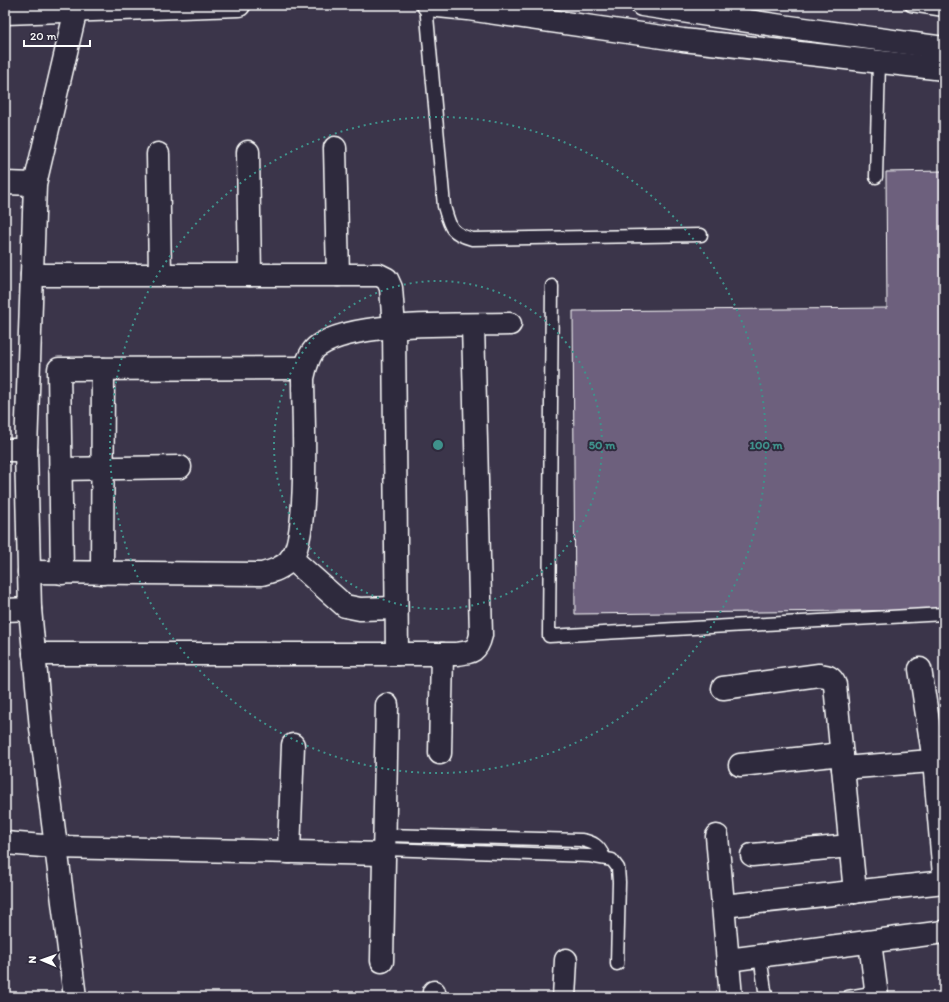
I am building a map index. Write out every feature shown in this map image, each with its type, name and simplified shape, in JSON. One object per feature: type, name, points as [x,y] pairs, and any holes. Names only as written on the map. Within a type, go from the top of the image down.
[{"type":"street","points":[[5,14],[76,8],[239,5]]},
{"type":"street","points":[[427,5],[468,9],[683,40],[944,70]]},
{"type":"street","points":[[642,5],[944,48]]},
{"type":"street","points":[[75,997],[34,654],[30,609],[29,572],[15,450],[32,275],[35,184],[76,8]]},
{"type":"street","points":[[335,148],[338,275]]},
{"type":"street","points":[[248,152],[250,275]]},
{"type":"street","points":[[158,154],[160,274]]},
{"type":"street","points":[[5,183],[35,184]]},
{"type":"street","points":[[32,275],[338,275],[379,276],[387,279],[391,288],[394,327],[397,654]]},
{"type":"street","points":[[29,572],[262,574],[278,570],[291,558],[299,542],[303,518],[304,368],[317,347],[331,338],[349,333],[394,327],[510,324]]},
{"type":"street","points":[[34,654],[442,654],[470,652],[478,645],[481,635],[473,325]]},
{"type":"street","points":[[62,573],[59,369],[304,368]]},
{"type":"street","points":[[102,573],[103,369]]},
{"type":"street","points":[[60,468],[180,467]]},
{"type":"street","points":[[291,558],[345,606],[360,609],[396,608]]},
{"type":"street","points":[[5,610],[30,609]]},
{"type":"street","points":[[440,753],[442,654]]},
{"type":"street","points":[[920,669],[939,760],[944,875]]},
{"type":"street","points":[[723,688],[819,675],[828,676],[833,679],[835,685],[855,892]]},
{"type":"street","points":[[382,961],[387,704]]},
{"type":"street","points":[[289,852],[293,745]]},
{"type":"street","points":[[740,765],[842,761],[939,760]]},
{"type":"street","points":[[717,836],[731,997]]},
{"type":"street","points":[[5,843],[56,847],[289,852],[384,846]]},
{"type":"street","points":[[752,855],[850,846]]},
{"type":"street","points":[[723,906],[944,882]]},
{"type":"street","points":[[728,960],[944,932]]},
{"type":"street","points":[[870,942],[877,994]]},
{"type":"street","points":[[564,997],[566,960]]},
{"type":"lane","points":[[427,5],[444,206],[449,225],[458,236],[472,239],[701,235]]},
{"type":"lane","points":[[911,5],[944,10]]},
{"type":"lane","points":[[876,177],[879,62]]},
{"type":"lane","points":[[552,286],[549,636],[944,614]]},
{"type":"lane","points":[[384,846],[581,840],[592,842],[600,848],[604,857],[612,860],[618,868],[620,882],[617,964]]},
{"type":"lane","points":[[760,956],[766,997]]},
{"type":"lane","points":[[848,997],[877,994]]},
{"type":"building","points":[[944,171],[944,610],[575,614],[573,311],[887,308],[886,172]]}]
